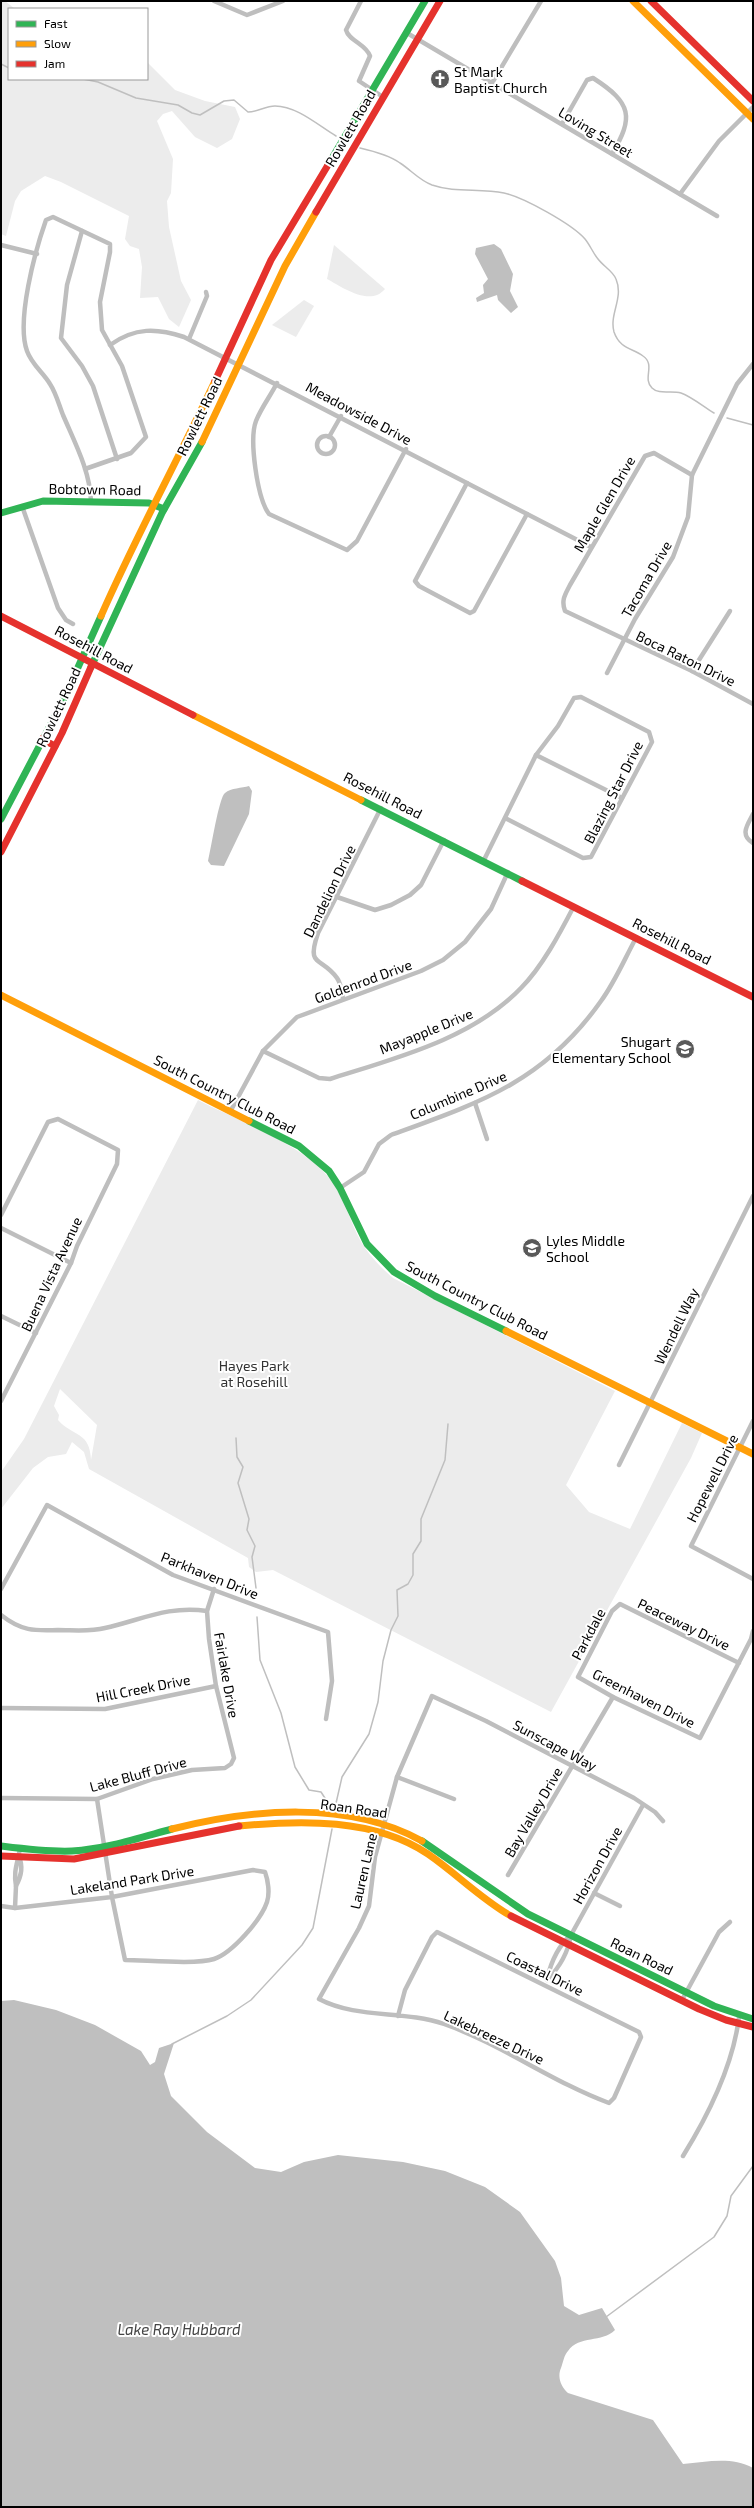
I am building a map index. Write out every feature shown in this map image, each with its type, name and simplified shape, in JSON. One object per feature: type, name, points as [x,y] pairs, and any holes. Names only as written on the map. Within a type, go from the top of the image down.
[{"type":"street","points":[[214,1],[247,15],[283,1]]},
{"type":"street","points":[[361,1],[346,30],[348,34],[368,50],[370,56],[359,81],[383,97]]},
{"type":"street","name":"Rowlett Road","points":[[1,819],[62,703],[153,504],[181,453],[270,260],[425,1]]},
{"type":"street","name":"Rowlett Road","points":[[1,852],[55,746],[164,509],[198,450],[285,266],[440,1]]},
{"type":"street","points":[[492,82],[541,1]]},
{"type":"street","points":[[633,1],[753,119]]},
{"type":"street","points":[[641,9],[650,1],[753,101]]},
{"type":"street","name":"Loving Street","points":[[407,33],[717,216]]},
{"type":"street","points":[[562,124],[587,80],[593,78],[613,94],[626,110],[628,121],[624,134],[612,154]]},
{"type":"street","points":[[680,194],[719,141],[753,106]]},
{"type":"street","points":[[297,216],[310,223]]},
{"type":"street","points":[[85,469],[131,453],[146,437],[122,366],[102,330],[100,313],[110,244],[57,218],[49,218],[44,225],[24,309],[24,336],[27,351],[36,368],[50,383],[85,469],[88,477],[91,501]]},
{"type":"street","points":[[82,231],[67,285],[61,338],[82,366],[93,386],[117,459]]},
{"type":"street","points":[[1,244],[37,254]]},
{"type":"street","points":[[188,339],[207,296],[206,292]]},
{"type":"street","points":[[245,315],[258,321]]},
{"type":"street","name":"Meadowside Drive","points":[[110,345],[122,338],[151,329],[164,330],[188,339],[239,363],[591,548]]},
{"type":"street","name":"Tacoma Drive","points":[[607,673],[682,538],[688,517],[692,475],[737,384],[753,364]]},
{"type":"street","points":[[277,383],[256,421],[253,435],[261,496],[264,507],[269,514],[347,550],[357,541],[406,450]]},
{"type":"street","points":[[329,437],[341,416]]},
{"type":"street","name":"Maple Glen Drive","points":[[565,611],[563,599],[645,456],[654,453],[692,475]]},
{"type":"street","points":[[467,483],[415,581],[419,586],[452,604],[470,613],[474,611],[527,514]]},
{"type":"street","name":"Bobtown Road","points":[[1,513],[43,501],[91,501],[153,504],[164,509]]},
{"type":"street","points":[[22,506],[58,608],[66,620],[73,624]]},
{"type":"street","name":"Boca Raton Drive","points":[[565,611],[692,671],[753,704]]},
{"type":"street","points":[[692,671],[730,611]]},
{"type":"street","name":"Rosehill Road","points":[[1,617],[508,872],[753,998]]},
{"type":"street","name":"Blazing Star Drive","points":[[504,818],[583,858],[589,858],[593,855],[652,742],[651,735],[647,729],[581,697],[576,697],[536,754]]},
{"type":"street","points":[[42,739],[55,746]]},
{"type":"street","points":[[484,860],[536,754],[622,798]]},
{"type":"street","name":"Dandelion Drive","points":[[343,999],[338,978],[313,955],[318,933],[381,808]]},
{"type":"street","points":[[753,814],[745,828],[748,838],[753,843]]},
{"type":"street","points":[[337,897],[375,910],[391,905],[410,895],[421,885],[444,840]]},
{"type":"street","name":"Goldenrod Drive","points":[[230,1112],[263,1051],[297,1017],[421,971],[443,960],[465,942],[491,909],[508,872]]},
{"type":"street","name":"Mayapple Drive","points":[[263,1051],[318,1078],[330,1079],[451,1036],[488,1017],[522,988],[556,940],[574,906]]},
{"type":"street","name":"Columbine Drive","points":[[340,1188],[364,1172],[379,1144],[391,1135],[475,1102],[527,1076],[550,1058],[575,1034],[602,1000],[636,938]]},
{"type":"street","name":"South Country Club Road","points":[[1,996],[299,1146],[329,1171],[340,1188],[367,1244],[394,1272],[435,1296],[753,1454]]},
{"type":"street","points":[[475,1102],[487,1139]]},
{"type":"street","name":"Buena Vista Avenue","points":[[1,1215],[48,1122],[52,1119],[58,1119],[118,1150],[119,1155],[117,1164],[77,1246],[71,1264],[1,1401]]},
{"type":"street","name":"Wendell Way","points":[[619,1465],[753,1196]]},
{"type":"street","points":[[1,1228],[71,1264]]},
{"type":"street","points":[[1,1316],[36,1333]]},
{"type":"street","name":"Hopewell Drive","points":[[753,1421],[691,1546],[753,1579]]},
{"type":"street","name":"Parkhaven Drive","points":[[1,1589],[47,1505],[173,1575],[328,1632],[332,1681],[326,1719]]},
{"type":"street","name":"Fairlake Drive","points":[[214,1589],[207,1611],[216,1686],[234,1758],[231,1764]]},
{"type":"street","name":"Peaceway Drive","points":[[620,1604],[739,1663]]},
{"type":"street","name":"Parkdale","points":[[578,1677],[608,1617],[620,1604]]},
{"type":"street","points":[[1,1615],[15,1626],[33,1630],[83,1630],[103,1629],[170,1610],[187,1608],[207,1611]]},
{"type":"street","points":[[739,1663],[753,1631]]},
{"type":"street","name":"Greenhaven Drive","points":[[578,1677],[613,1697],[700,1738],[739,1663]]},
{"type":"street","name":"Hill Creek Drive","points":[[1,1708],[105,1709],[216,1686]]},
{"type":"street","name":"Sunscape Way","points":[[432,1696],[486,1721],[643,1805],[655,1812],[663,1821]]},
{"type":"street","name":"Lauren Lane","points":[[319,1999],[359,1928],[369,1906],[375,1857],[383,1833],[397,1777],[432,1696]]},
{"type":"street","name":"Bay Valley Drive","points":[[508,1875],[613,1697]]},
{"type":"street","name":"Lake Bluff Drive","points":[[1,1798],[97,1799],[153,1779],[192,1770],[225,1768],[231,1764]]},
{"type":"street","points":[[397,1777],[454,1799]]},
{"type":"street","points":[[97,1799],[112,1897]]},
{"type":"street","name":"Horizon Drive","points":[[544,1985],[557,1970],[570,1935],[643,1805]]},
{"type":"street","name":"Roan Road","points":[[1,1846],[63,1852],[105,1851],[194,1824],[258,1815],[342,1817],[385,1825],[431,1844],[458,1862],[503,1899],[570,1935],[753,2027]]},
{"type":"street","name":"Roan Road","points":[[1,1856],[59,1860],[240,1826],[319,1824],[383,1833],[426,1852],[498,1909],[682,2000],[739,2020],[753,2020]]},
{"type":"street","points":[[15,1908],[15,1869],[20,1848]]},
{"type":"street","name":"Lakeland Park Drive","points":[[1,1906],[15,1908],[112,1897],[253,1870],[265,1872],[268,1881],[268,1900],[262,1912],[235,1945],[214,1959],[173,1962],[125,1960],[112,1897]]},
{"type":"street","points":[[594,1893],[620,1906]]},
{"type":"street","points":[[682,2000],[718,1932],[730,1922]]},
{"type":"street","name":"Coastal Drive","points":[[398,2016],[405,1990],[432,1937],[437,1932],[639,2032],[641,2035],[640,2042],[614,2098],[609,2103]]},
{"type":"street","name":"Horizon Drive","points":[[547,1980],[553,1960],[566,1943]]},
{"type":"street","name":"Lakebreeze Drive","points":[[319,1999],[341,2009],[419,2018],[459,2030],[609,2103]]},
{"type":"street","points":[[683,2156],[710,2108],[724,2073],[739,2020]]},
{"type":"green space","points":[[1,1],[5,1],[14,8],[8,8],[8,80],[148,80],[148,63],[175,90],[205,101],[235,107],[240,119],[232,139],[217,148],[195,137],[172,111],[163,114],[157,121],[173,159],[171,193],[167,201],[169,227],[181,281],[191,300],[179,327],[169,319],[158,297],[140,298],[142,267],[139,249],[130,246],[125,239],[129,216],[61,182],[45,176],[21,191],[15,201],[6,236],[1,234]]},
{"type":"green space","points":[[334,245],[385,289],[379,294],[364,296],[356,294],[327,279]]},
{"type":"green space","points":[[304,300],[314,306],[296,337],[272,325]]},
{"type":"green space","name":"Hayes Park at Rosehill","points":[[198,1100],[287,1144],[304,1155],[318,1167],[335,1185],[357,1234],[368,1252],[393,1278],[615,1391],[566,1485],[589,1512],[630,1529],[682,1423],[702,1433],[691,1458],[551,1712],[273,1570],[256,1572],[249,1567],[248,1558],[89,1469],[84,1452],[72,1442],[66,1454],[48,1457],[33,1468],[1,1509],[1,1472],[24,1439]],"holes":[[[60,1389],[97,1425],[91,1460],[88,1444],[84,1439],[58,1420],[59,1415],[54,1406]]]},
{"type":"water","points":[[494,244],[501,249],[513,274],[510,291],[518,307],[511,313],[498,300],[497,295],[477,302],[476,298],[484,293],[483,285],[488,279],[475,254],[476,248]]},
{"type":"water","points":[[249,786],[252,791],[249,814],[224,866],[211,865],[208,861],[220,804],[223,797],[225,793],[230,790]]},
{"type":"water","name":"Lake Ray Hubbard","points":[[14,2000],[56,2010],[95,2025],[141,2051],[150,2065],[155,2062],[159,2048],[174,2043],[164,2074],[171,2096],[207,2132],[255,2168],[281,2172],[304,2162],[338,2155],[403,2162],[445,2171],[485,2187],[520,2212],[555,2261],[561,2278],[564,2306],[579,2315],[602,2308],[615,2330],[604,2337],[578,2343],[567,2353],[559,2375],[560,2382],[566,2391],[568,2393],[653,2420],[683,2464],[728,2461],[745,2464],[753,2468],[753,2507],[1,2507],[1,2001]]},
{"type":"waterway","points":[[1,64],[8,68]]},
{"type":"waterway","points":[[88,80],[98,82],[136,98],[178,105],[192,113],[200,115],[224,101],[234,100],[248,112],[271,106],[283,107],[291,109],[307,117],[336,136]]},
{"type":"waterway","points":[[360,148],[396,160],[432,185],[450,189],[504,193],[535,205],[570,226],[585,239],[602,264],[615,276],[618,286],[618,299],[613,319],[614,332],[623,345],[639,353],[647,360],[649,367],[648,380],[652,388],[662,392],[681,393],[714,413]]},
{"type":"waterway","points":[[727,418],[753,425]]},
{"type":"waterway","points":[[334,1812],[342,1777],[369,1734],[378,1702],[383,1661],[391,1630],[398,1616],[397,1590],[408,1584],[413,1575],[413,1554],[421,1541],[421,1519],[445,1460],[448,1424]]},
{"type":"waterway","points":[[236,1438],[237,1457],[243,1467],[238,1483],[249,1519],[247,1530],[255,1546],[252,1557],[256,1588]]},
{"type":"waterway","points":[[257,1617],[260,1660],[281,1713],[295,1767],[309,1790],[321,1792],[334,1812]]},
{"type":"waterway","points":[[172,2044],[227,2016],[251,2000],[302,1945],[313,1928],[332,1829]]},
{"type":"waterway","points":[[753,1894],[753,1902]]},
{"type":"waterway","points":[[606,2317],[714,2237],[727,2216],[731,2196],[753,2166]]},
{"type":"traffic: fast","points":[[328,165],[425,1]]},
{"type":"traffic: fast","points":[[91,667],[162,513],[202,442]]},
{"type":"traffic: fast","points":[[1,513],[43,501],[149,503],[164,509]]},
{"type":"traffic: fast","points":[[1,819],[62,703],[101,616]]},
{"type":"traffic: fast","points":[[361,800],[522,881]]},
{"type":"traffic: fast","points":[[249,1121],[299,1146],[329,1171],[340,1188],[367,1244],[394,1272],[435,1296],[506,1331]]},
{"type":"traffic: fast","points":[[1,1846],[54,1851],[85,1850],[122,1843],[172,1829]]},
{"type":"traffic: fast","points":[[422,1841],[528,1914],[714,2006],[753,2019]]},
{"type":"traffic: slow","points":[[633,1],[753,119]]},
{"type":"traffic: slow","points":[[202,442],[285,266],[316,212]]},
{"type":"traffic: slow","points":[[101,616],[128,557],[215,381]]},
{"type":"traffic: slow","points":[[193,715],[361,800]]},
{"type":"traffic: slow","points":[[1,995],[249,1121]]},
{"type":"traffic: slow","points":[[506,1331],[753,1454]]},
{"type":"traffic: slow","points":[[172,1829],[234,1817],[266,1813],[299,1812],[331,1814],[363,1819],[393,1828],[422,1841]]},
{"type":"traffic: slow","points":[[239,1826],[287,1823],[336,1824],[384,1834],[407,1842],[428,1854],[489,1902],[511,1916]]},
{"type":"traffic: jam","points":[[316,212],[440,1]]},
{"type":"traffic: jam","points":[[651,1],[753,101]]},
{"type":"traffic: jam","points":[[215,381],[271,260],[328,165]]},
{"type":"traffic: jam","points":[[1,616],[193,715]]},
{"type":"traffic: jam","points":[[1,852],[62,733],[91,667]]},
{"type":"traffic: jam","points":[[42,739],[55,746]]},
{"type":"traffic: jam","points":[[522,881],[753,997]]},
{"type":"traffic: jam","points":[[1,1856],[74,1859],[239,1826]]},
{"type":"traffic: jam","points":[[511,1916],[699,2009],[726,2020],[753,2027]]},
{"type":"place","name":"St Mark Baptist Church","points":[[440,79]]},
{"type":"place","name":"Shugart Elementary School","points":[[685,1049]]},
{"type":"place","name":"Lyles Middle School","points":[[532,1248]]}]
